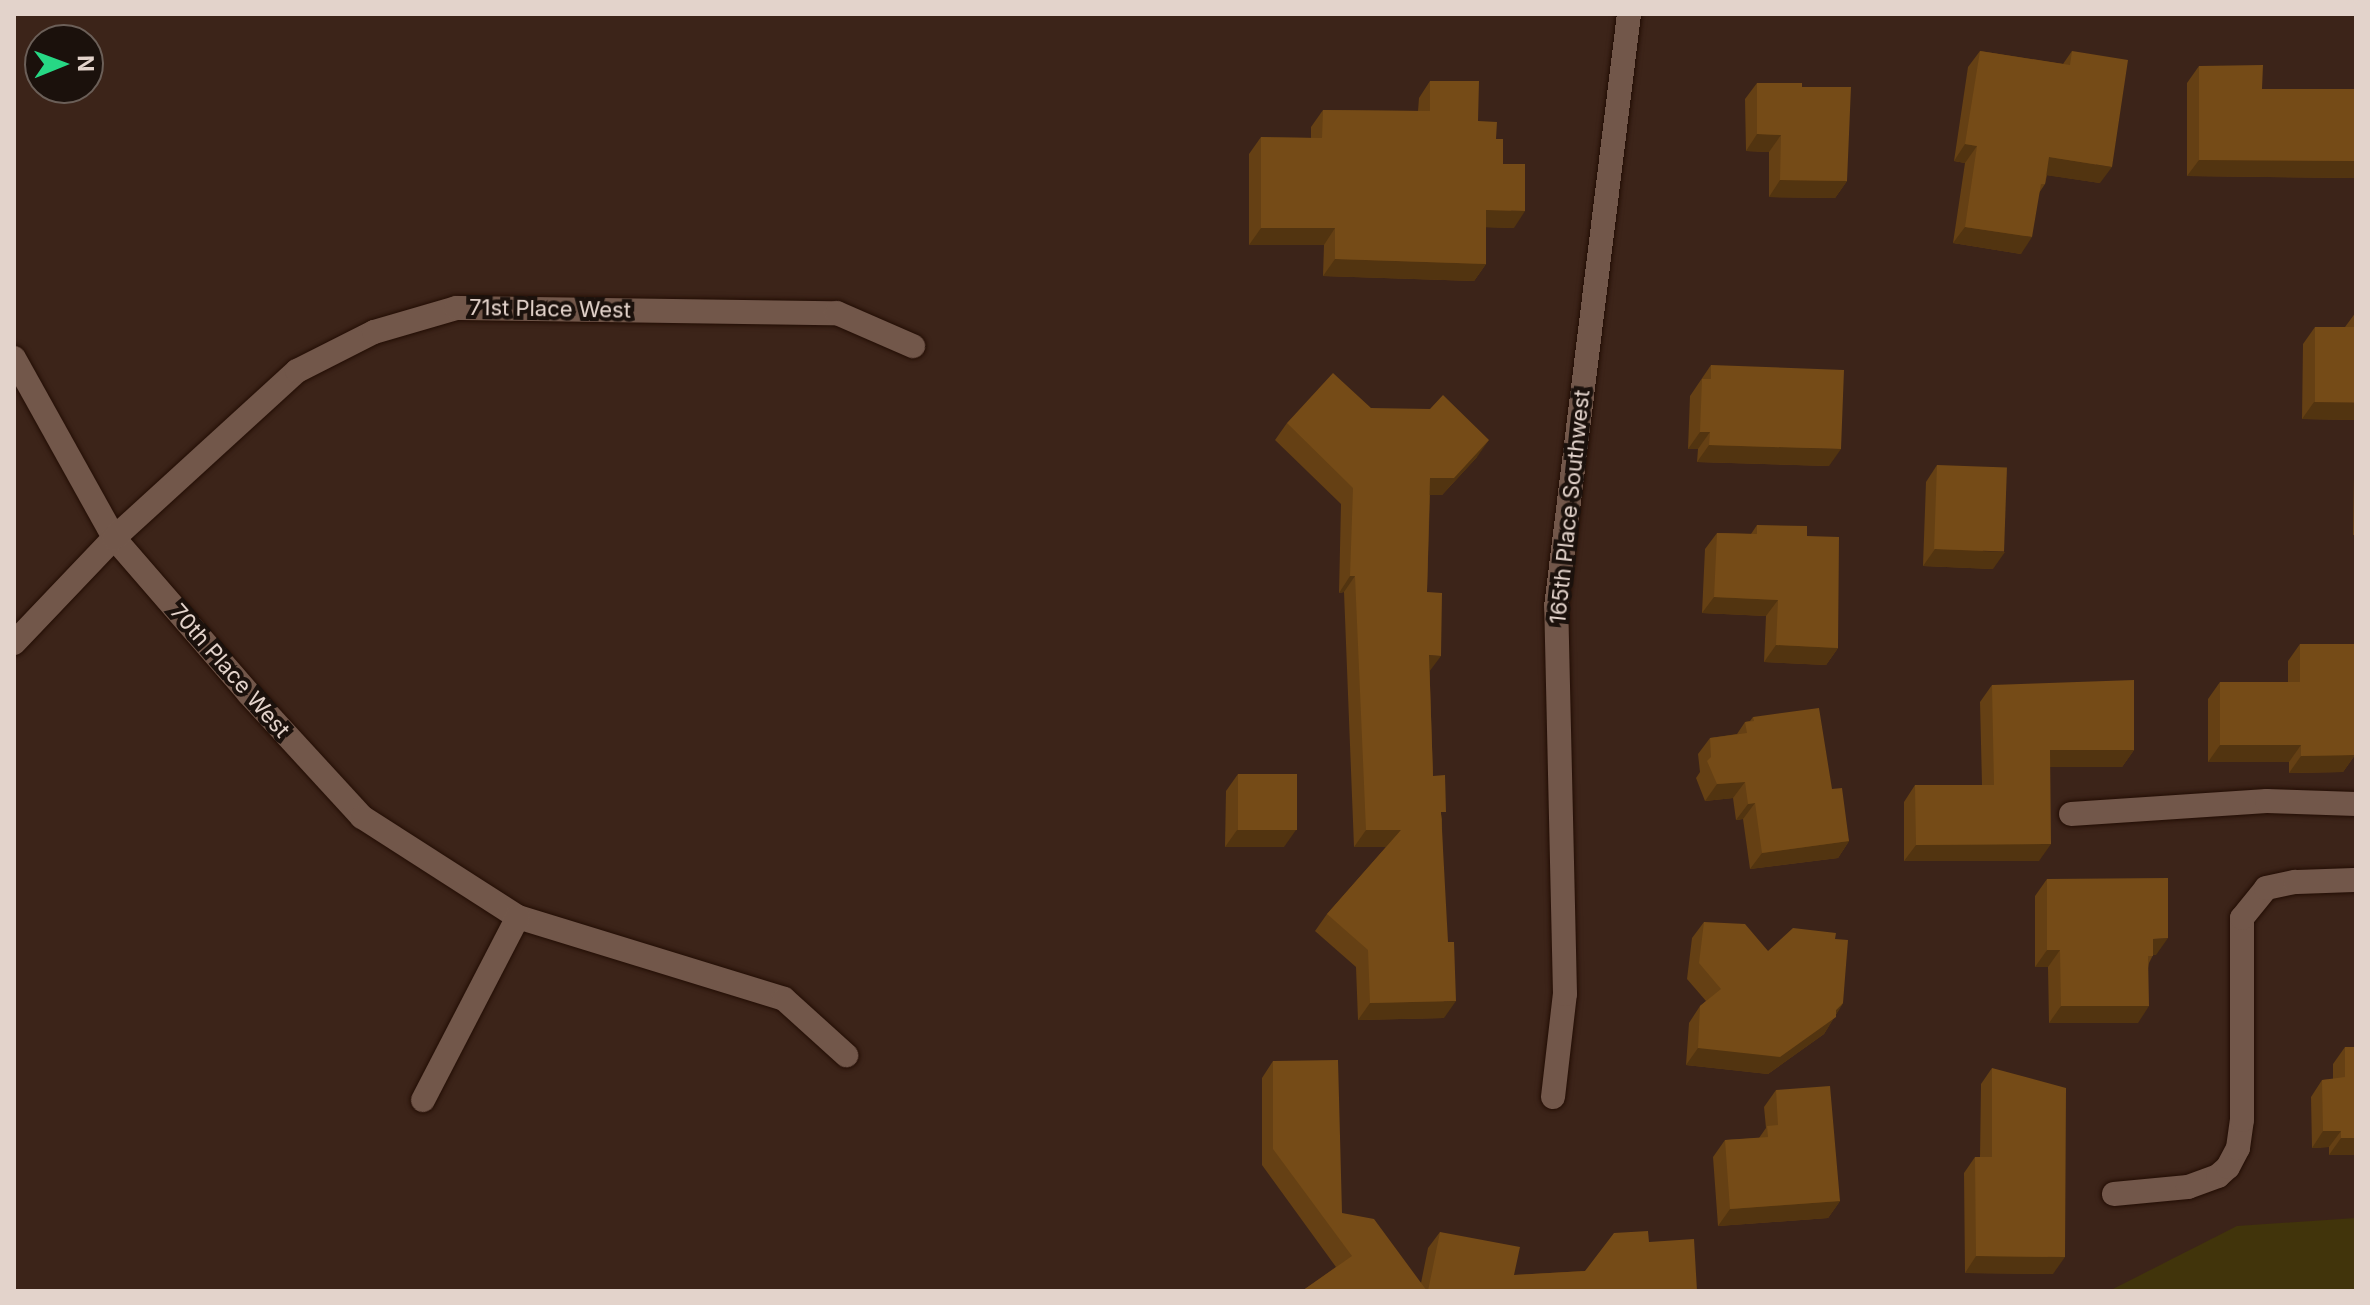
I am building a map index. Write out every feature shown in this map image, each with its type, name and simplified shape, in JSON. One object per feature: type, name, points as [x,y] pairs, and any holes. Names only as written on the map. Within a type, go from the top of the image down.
[{"type":"street","name":"165th Place Southwest","points":[[1553,1097],[1565,994],[1556,607],[1629,14]]},
{"type":"street","name":"71st Place West","points":[[14,643],[114,538],[297,371],[374,332],[456,308],[837,313],[913,346]]},
{"type":"street","name":"70th Place West","points":[[14,358],[114,538],[249,694],[362,817],[518,917],[784,999],[846,1055]]},
{"type":"street","points":[[2071,814],[2267,801],[2356,804]]},
{"type":"street","points":[[2114,1194],[2188,1187],[2218,1176],[2228,1167],[2238,1148],[2242,1120],[2242,918],[2266,888],[2295,882],[2356,880]]},
{"type":"street","points":[[423,1100],[518,917]]},
{"type":"shaded area","points":[[2356,1218],[2356,1291],[2109,1291],[2237,1226]]},
{"type":"building","points":[[1980,51],[2070,65],[2072,51],[2128,60],[2112,167],[2049,157],[2032,237],[1965,227],[1977,146],[1965,144]]},
{"type":"building","points":[[2263,65],[2262,89],[2356,89],[2356,161],[2199,160],[2199,66]]},
{"type":"building","points":[[1430,81],[1479,81],[1478,121],[1497,122],[1496,139],[1503,139],[1503,164],[1525,164],[1525,211],[1486,210],[1486,264],[1335,259],[1335,228],[1261,228],[1261,137],[1322,138],[1323,110],[1430,111]]},
{"type":"building","points":[[1757,83],[1851,87],[1847,181],[1780,180],[1781,135],[1757,134]]},
{"type":"building","points":[[2315,327],[2356,327],[2356,402],[2315,402]]},
{"type":"building","points":[[1711,365],[1844,370],[1841,449],[1709,445],[1710,432],[1700,432],[1702,379],[1711,379]]},
{"type":"building","points":[[1333,373],[1371,408],[1430,409],[1443,395],[1489,440],[1454,478],[1430,478],[1427,592],[1442,593],[1441,656],[1429,655],[1433,776],[1445,775],[1446,812],[1441,812],[1448,942],[1454,942],[1456,1001],[1370,1003],[1368,950],[1327,914],[1401,830],[1366,830],[1355,576],[1350,576],[1353,488],[1287,423]]},
{"type":"building","points":[[1937,465],[2007,467],[2004,551],[1934,549]]},
{"type":"building","points":[[1757,525],[1807,526],[1807,536],[1839,537],[1838,648],[1776,645],[1778,600],[1714,597],[1717,533],[1757,534]]},
{"type":"building","points":[[2300,644],[2356,644],[2355,755],[2301,756],[2301,745],[2220,745],[2220,682],[2300,682]]},
{"type":"building","points":[[2134,680],[2134,750],[2050,750],[2051,844],[1916,845],[1915,785],[1994,785],[1992,685]]},
{"type":"building","points":[[1819,708],[1832,789],[1842,788],[1849,841],[1762,853],[1755,803],[1748,804],[1745,782],[1717,784],[1707,761],[1711,757],[1710,738],[1747,733],[1745,722],[1754,721],[1753,717]]},
{"type":"building","points":[[1238,774],[1297,774],[1297,830],[1238,830]]},
{"type":"building","points":[[2168,878],[2168,938],[2153,939],[2153,956],[2148,956],[2149,1006],[2061,1006],[2060,950],[2047,950],[2047,879]]},
{"type":"building","points":[[1704,922],[1745,924],[1768,951],[1793,928],[1836,933],[1835,939],[1848,940],[1843,1003],[1836,1010],[1836,1017],[1780,1057],[1698,1048],[1700,1006],[1721,989],[1699,963]]},
{"type":"building","points":[[2345,1047],[2356,1047],[2356,1138],[2341,1138],[2341,1131],[2323,1131],[2322,1080],[2345,1077]]},
{"type":"building","points":[[1338,1060],[1342,1213],[1374,1219],[1427,1291],[1302,1291],[1352,1256],[1273,1149],[1273,1061]]},
{"type":"building","points":[[1992,1068],[2066,1088],[2065,1257],[1976,1256],[1975,1157],[1992,1157]]},
{"type":"building","points":[[1830,1086],[1840,1201],[1730,1209],[1725,1140],[1768,1137],[1767,1126],[1778,1125],[1776,1090]]},
{"type":"building","points":[[1648,1231],[1649,1242],[1694,1239],[1697,1291],[1428,1291],[1440,1232],[1520,1247],[1514,1275],[1585,1271],[1614,1233]]}]
